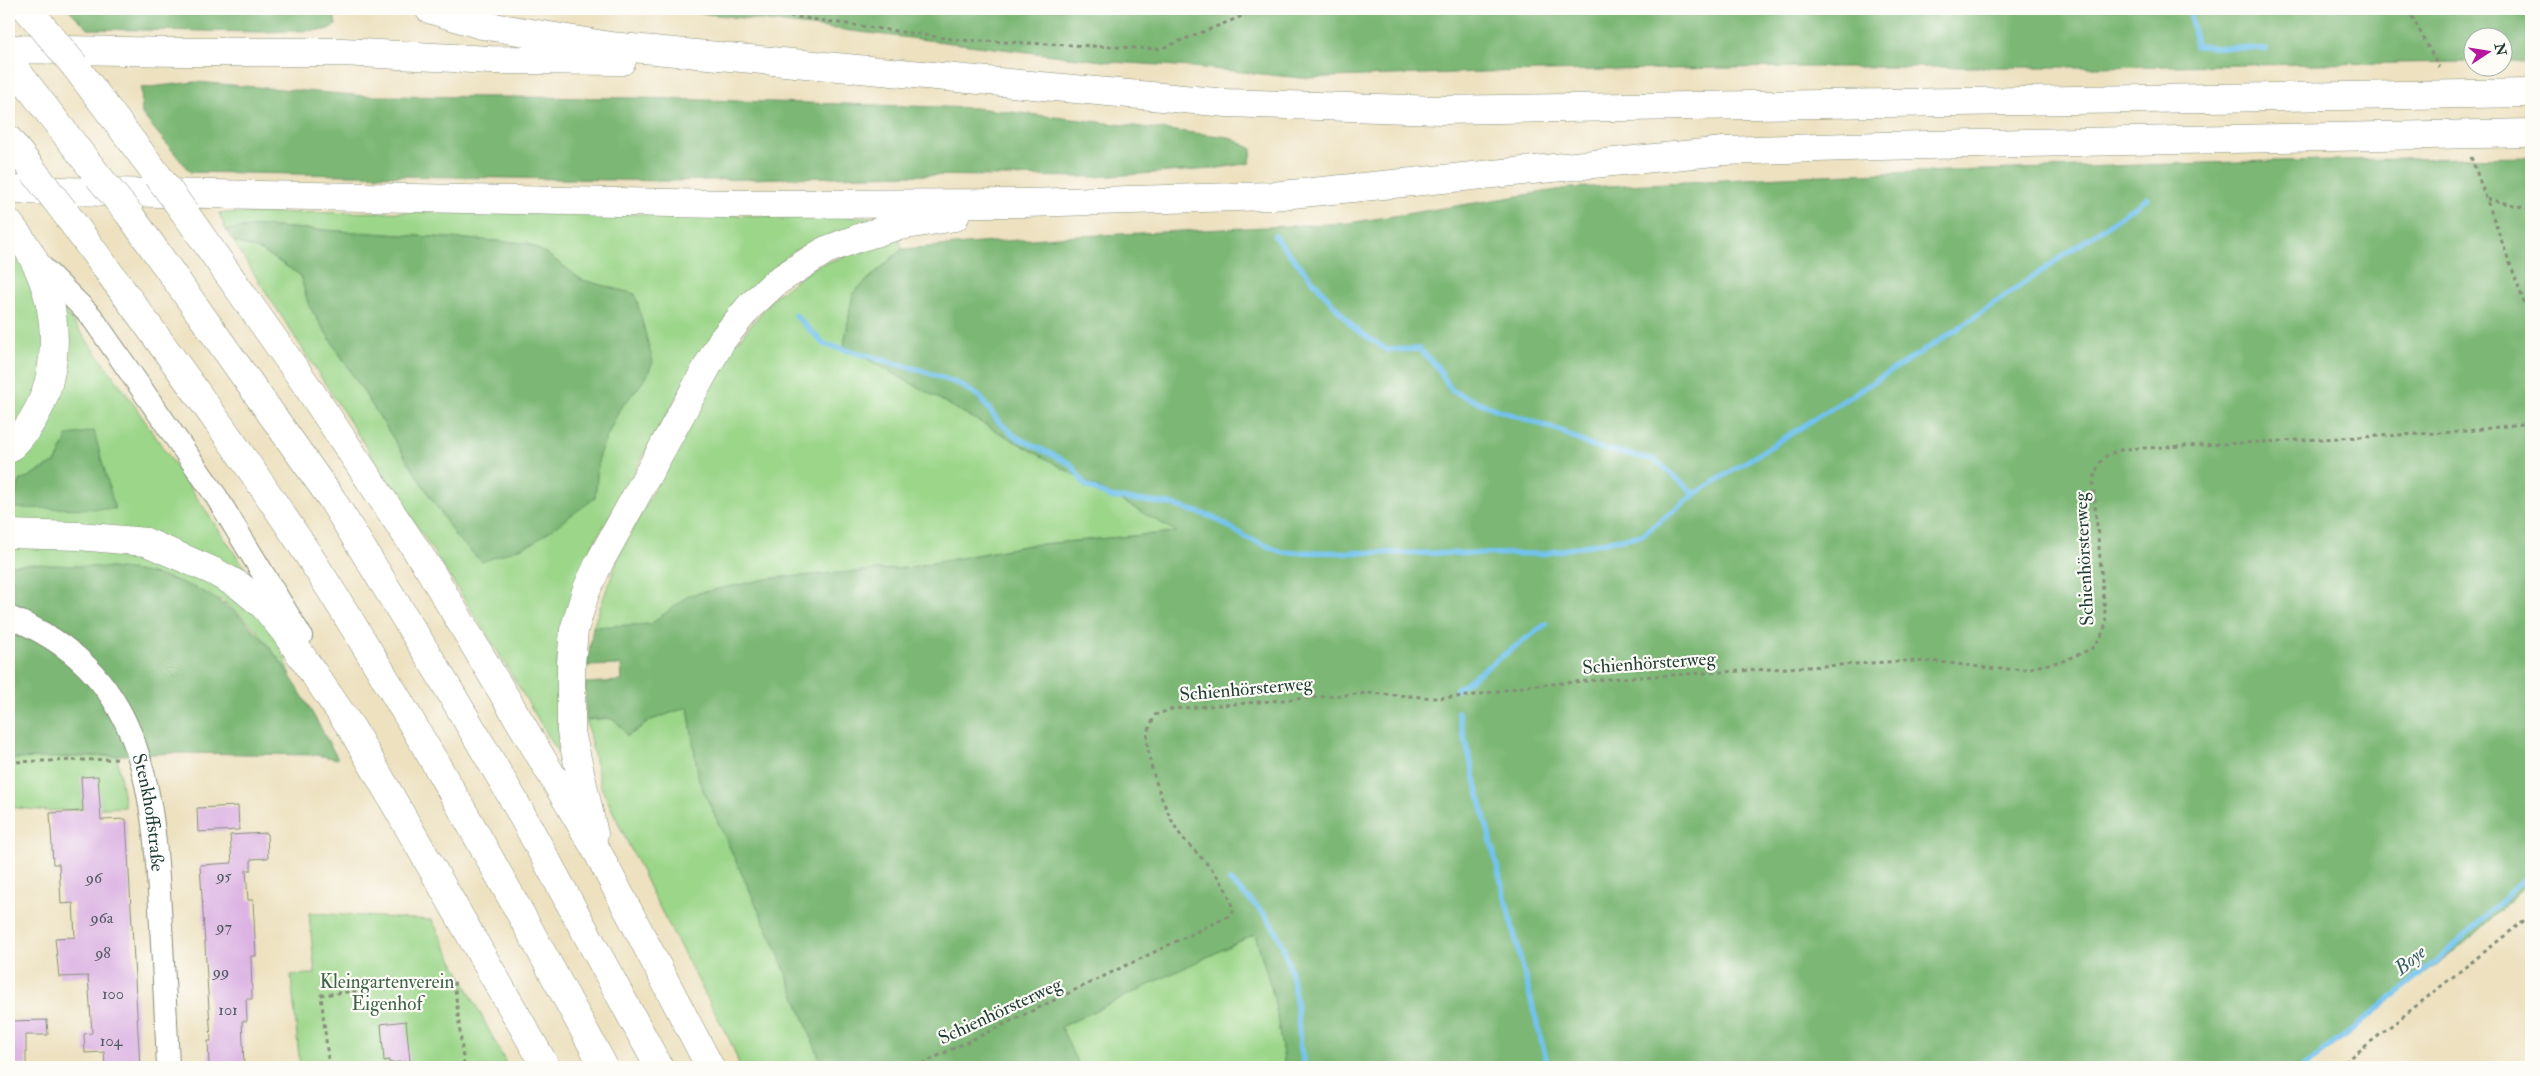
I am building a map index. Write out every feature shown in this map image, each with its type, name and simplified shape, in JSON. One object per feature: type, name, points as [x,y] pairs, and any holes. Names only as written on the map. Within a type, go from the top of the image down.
[{"type":"highway","points":[[429,9],[482,25],[610,46],[1227,103],[1439,110],[2531,93]]},
{"type":"highway","points":[[34,17],[75,66],[185,213],[307,386],[429,569],[598,853],[710,1067]]},
{"type":"highway","points":[[10,59],[180,52],[343,52],[490,60],[791,62]]},
{"type":"highway","points":[[10,59],[98,176],[130,215],[331,498],[512,797],[659,1067]]},
{"type":"highway","points":[[9,190],[206,196],[724,204],[1025,203],[1272,196],[1724,151],[1879,146],[2531,133]]},
{"type":"highway","points":[[9,140],[64,211],[217,420],[320,573],[478,836],[604,1067]]},
{"type":"highway","points":[[598,853],[571,732],[571,663],[574,630],[586,591],[599,563],[722,340],[749,307],[776,282],[826,250],[894,227],[1025,203]]},
{"type":"highway","points":[[9,223],[32,256],[49,300],[54,326],[54,354],[49,384],[38,411],[22,436],[9,449]]},
{"type":"highway","points":[[9,534],[79,536],[146,542],[213,571],[240,586],[264,606],[285,632],[352,729],[546,1067]]},
{"type":"street","points":[[32,256],[90,316],[216,496],[294,625],[352,729]]},
{"type":"street","name":"Stenkhoffstraße","points":[[9,617],[28,624],[53,640],[92,672],[122,714],[141,758],[149,791],[155,836],[168,1067]]},
{"type":"path","points":[[710,9],[763,12],[958,40],[1160,49],[1260,9]]},
{"type":"path","points":[[2408,9],[2439,67]]},
{"type":"path","points":[[2471,157],[2531,321]]},
{"type":"path","points":[[2486,199],[2531,209]]},
{"type":"path","name":"Schienhörsterweg","points":[[915,1067],[1143,959],[1234,912],[1232,902],[1225,887],[1180,835],[1164,805],[1151,760],[1148,734],[1155,714],[1172,708],[1369,693],[1436,698],[1468,696],[1528,686],[1867,664],[1940,662],[1997,669],[2025,669],[2063,661],[2091,649],[2101,637],[2106,624],[2093,482],[2098,464],[2109,453],[2125,449],[2457,432],[2531,423]]},
{"type":"path","points":[[9,762],[141,758]]},
{"type":"path","points":[[2339,1067],[2531,916]]},
{"type":"path","points":[[329,1067],[321,995],[454,980],[464,1067]]},
{"type":"green space","points":[[68,9],[330,9],[334,13],[336,25],[326,30],[261,32],[88,29]]},
{"type":"green space","points":[[667,9],[2531,9],[2531,61],[2512,61],[2512,28],[2462,28],[2462,62],[2091,67],[1789,67],[1483,72],[1301,78],[1193,67],[1111,62]]},
{"type":"green space","points":[[195,82],[366,96],[636,98],[976,108],[1229,137],[1252,149],[1250,163],[1212,169],[1096,177],[908,175],[667,181],[190,172],[142,114],[141,88]]},
{"type":"green space","points":[[2531,157],[2531,882],[2473,936],[2303,1067],[1285,1067],[1274,998],[1255,934],[1061,1027],[1079,1067],[823,1067],[776,948],[699,781],[688,707],[651,720],[627,736],[618,724],[611,719],[586,720],[585,683],[622,681],[621,665],[587,666],[593,627],[651,624],[689,595],[772,578],[906,568],[1030,545],[1177,532],[844,346],[853,293],[902,249],[1058,237],[1349,223],[1569,188],[1822,175],[2271,161]]},
{"type":"green space","points":[[457,212],[870,217],[871,221],[829,235],[794,251],[772,270],[698,360],[590,550],[567,618],[557,662],[558,724],[563,753],[561,757],[490,639],[233,241],[262,251],[300,275],[309,306],[456,537],[595,498],[599,454],[619,410],[646,378],[635,294],[582,280],[547,254],[527,243],[260,226],[226,230],[219,213]]},
{"type":"green space","points":[[260,226],[527,243],[547,254],[582,280],[635,294],[653,362],[646,378],[619,410],[599,454],[595,498],[533,543],[482,562],[456,537],[309,306],[300,275],[262,251],[233,241],[226,230]]},
{"type":"green space","points":[[899,238],[902,249],[853,293],[844,346],[1178,532],[1030,545],[906,568],[772,578],[690,595],[651,624],[593,627],[620,553],[727,354],[775,296],[816,266]]},
{"type":"green space","points":[[9,247],[56,299],[123,389],[257,586],[291,675],[255,628],[222,600],[35,564],[9,565]],"holes":[[[68,435],[115,509],[20,481],[56,462]]]},
{"type":"green space","points":[[94,431],[115,509],[11,508],[20,481],[56,462],[68,435]]},
{"type":"green space","points":[[35,564],[137,571],[176,581],[209,595],[237,614],[261,638],[282,664],[338,759],[316,755],[179,753],[9,759],[9,565]]},
{"type":"green space","points":[[688,707],[699,781],[776,948],[823,1067],[740,1067],[732,1045],[652,893],[601,787],[586,720],[612,718],[632,734],[651,720]]},
{"type":"green space","points":[[117,756],[125,807],[48,811],[9,807],[9,759]]},
{"type":"green space","name":"Kleingartenverein Eigenhof","points":[[309,913],[432,920],[508,1067],[300,1067],[291,975],[315,974]]},
{"type":"green space","points":[[1255,934],[1274,998],[1285,1067],[1079,1067],[1061,1027]]},
{"type":"building","points":[[98,776],[101,820],[126,819],[140,1067],[105,1067],[104,1052],[85,1053],[84,1034],[92,1033],[88,976],[59,977],[55,938],[75,937],[73,903],[61,904],[59,864],[53,864],[50,813],[83,811],[81,777]]},
{"type":"building","points":[[238,806],[239,830],[198,832],[197,808]]},
{"type":"building","points":[[267,833],[268,858],[251,859],[251,870],[246,870],[248,900],[253,900],[256,956],[251,956],[252,999],[246,999],[247,1021],[242,1021],[244,1065],[209,1066],[208,1041],[211,1041],[200,865],[232,863],[230,835]]},
{"type":"building","points":[[47,1020],[48,1035],[26,1035],[26,1065],[11,1065],[9,1021]]},
{"type":"building","points":[[406,1021],[410,1061],[389,1063],[389,1060],[384,1061],[381,1024]]},
{"type":"waterway","points":[[2190,9],[2196,46],[2266,49]]},
{"type":"waterway","points":[[795,315],[824,344],[923,371],[959,384],[980,397],[997,420],[1016,437],[1071,464],[1085,485],[1110,497],[1170,504],[1213,517],[1247,538],[1282,552],[1542,554],[1642,535],[1695,494],[1956,330],[2147,198]]},
{"type":"waterway","points":[[1274,236],[1354,328],[1387,350],[1419,349],[1436,365],[1452,391],[1495,409],[1561,431],[1591,446],[1655,460],[1695,494]]},
{"type":"waterway","points":[[1456,690],[1546,624]]},
{"type":"waterway","points":[[1458,712],[1548,1067]]},
{"type":"waterway","name":"Boye","points":[[2303,1067],[2421,974],[2531,872]]},
{"type":"waterway","points":[[1230,881],[1264,914],[1275,929],[1280,941],[1292,980],[1305,1067]]}]
